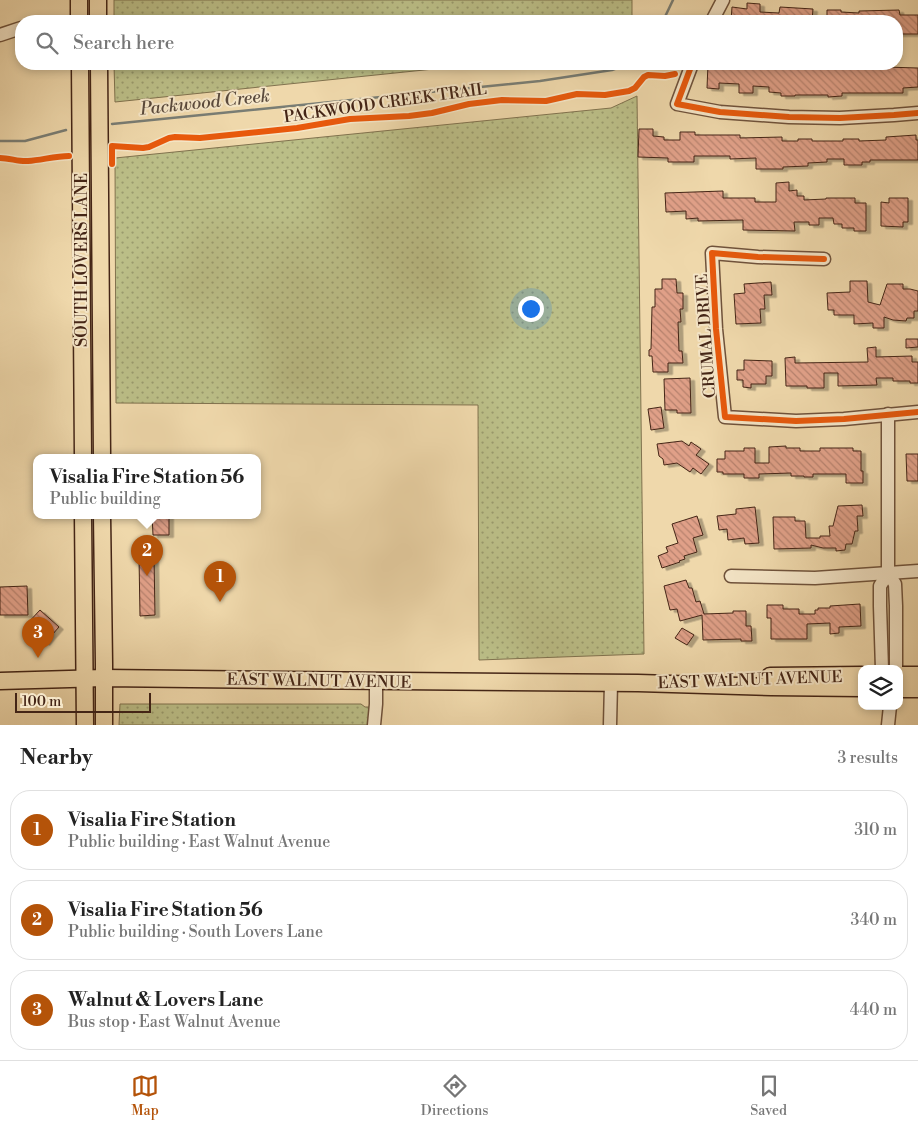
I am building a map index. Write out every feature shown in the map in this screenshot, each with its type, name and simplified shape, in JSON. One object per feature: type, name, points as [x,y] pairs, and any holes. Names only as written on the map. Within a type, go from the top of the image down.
[{"type":"main road","points":[[79,0],[79,15]]},
{"type":"main road","points":[[98,0],[98,15]]},
{"type":"main road","name":"SOUTH LOVERS LANE","points":[[80,70],[83,454]]},
{"type":"main road","name":"SOUTH LOVERS LANE","points":[[99,70],[102,454]]},
{"type":"main road","points":[[83,519],[85,725]]},
{"type":"main road","points":[[102,519],[104,725]]},
{"type":"main road","name":"EAST WALNUT AVENUE","points":[[638,683],[766,676],[858,675]]},
{"type":"main road","points":[[903,675],[918,675]]},
{"type":"main road","name":"EAST WALNUT AVENUE","points":[[0,681],[104,678],[638,683],[858,688]]},
{"type":"main road","points":[[903,688],[918,689]]},
{"type":"street","points":[[715,15],[723,0]]},
{"type":"street","points":[[0,34],[15,30]]},
{"type":"street","points":[[690,70],[677,104],[720,112],[789,117],[840,118],[918,113]]},
{"type":"street","name":"CRUMAL DRIVE","points":[[824,259],[758,257],[712,253],[716,329],[725,417],[796,420],[844,419],[888,414]]},
{"type":"street","points":[[882,665],[880,586],[888,573],[888,414],[918,412]]},
{"type":"street","points":[[731,576],[815,578],[918,571]]},
{"type":"street","points":[[888,573],[895,584],[896,665]]},
{"type":"street","points":[[374,725],[376,681]]},
{"type":"street","points":[[610,725],[611,683]]},
{"type":"street","points":[[888,725],[890,710]]},
{"type":"green space","points":[[114,0],[632,0],[632,15],[114,15]]},
{"type":"green space","points":[[114,70],[424,70],[115,102]]},
{"type":"green space","points":[[637,96],[644,654],[479,660],[478,405],[116,403],[115,158],[611,108]]},
{"type":"green space","points":[[120,704],[361,704],[369,707],[369,725],[119,725]]},
{"type":"building","points":[[747,3],[760,4],[760,12],[779,13],[780,7],[813,9],[812,15],[731,15],[732,7],[747,9]]},
{"type":"building","points":[[827,10],[859,13],[859,11],[899,10],[900,15],[827,15]]},
{"type":"building","points":[[903,15],[918,15],[918,34],[903,34]]},
{"type":"building","points":[[903,68],[918,68],[918,87],[903,88],[903,93],[842,93],[842,96],[828,97],[828,95],[781,96],[781,93],[769,92],[769,87],[753,86],[753,93],[739,93],[739,84],[719,83],[719,89],[707,88],[708,70],[903,70]]},
{"type":"building","points":[[639,129],[653,129],[653,136],[664,137],[664,140],[680,140],[680,132],[695,132],[695,135],[740,135],[740,138],[782,137],[782,141],[798,141],[798,139],[812,139],[812,141],[843,141],[843,139],[859,139],[859,141],[886,140],[886,137],[916,135],[916,140],[918,140],[918,160],[870,160],[870,162],[862,162],[862,165],[844,165],[844,159],[827,159],[827,162],[808,163],[808,166],[783,167],[783,169],[756,169],[756,158],[730,159],[730,156],[694,156],[694,162],[668,162],[668,158],[638,157]]},
{"type":"building","points":[[789,182],[789,191],[797,190],[797,196],[804,196],[804,200],[855,198],[855,203],[866,203],[866,231],[842,228],[842,224],[834,224],[833,218],[819,218],[819,225],[809,225],[809,222],[794,222],[795,231],[743,230],[743,220],[698,221],[698,218],[686,219],[686,211],[666,212],[665,193],[723,191],[723,198],[755,198],[755,202],[776,202],[776,183]]},
{"type":"building","points":[[889,198],[908,198],[908,222],[903,222],[903,227],[881,226],[881,202],[889,203]]},
{"type":"building","points":[[662,279],[676,279],[677,293],[683,293],[683,309],[680,309],[681,322],[678,322],[679,351],[682,351],[683,363],[668,363],[668,372],[653,372],[652,356],[649,356],[649,350],[651,349],[652,307],[655,307],[655,289],[662,289]]},
{"type":"building","points":[[850,281],[867,281],[868,302],[880,305],[887,284],[903,284],[903,289],[918,291],[918,311],[914,311],[914,318],[907,318],[906,321],[884,317],[884,328],[873,328],[873,323],[854,324],[854,315],[834,315],[834,310],[828,310],[827,293],[850,292]]},
{"type":"building","points":[[771,282],[772,295],[764,295],[765,309],[760,309],[761,323],[736,324],[734,294],[745,293],[744,284]]},
{"type":"building","points":[[906,339],[918,339],[918,347],[906,348]]},
{"type":"building","points":[[876,347],[876,357],[912,356],[912,362],[918,362],[918,383],[893,381],[893,378],[876,378],[877,385],[838,386],[838,373],[824,373],[824,388],[786,386],[785,358],[795,357],[795,363],[868,362],[867,348]]},
{"type":"building","points":[[744,360],[772,361],[772,376],[766,376],[766,384],[751,384],[751,388],[743,387],[743,380],[737,380],[737,370],[744,370]]},
{"type":"building","points":[[690,378],[691,413],[677,413],[677,410],[665,410],[664,379]]},
{"type":"building","points":[[661,407],[664,428],[651,430],[648,409]]},
{"type":"building","points":[[682,441],[689,446],[691,442],[701,449],[696,455],[709,464],[701,474],[693,468],[690,472],[677,463],[664,465],[663,459],[659,456],[657,444]]},
{"type":"building","points":[[786,446],[786,448],[800,448],[800,451],[820,451],[820,448],[853,448],[853,451],[861,451],[863,483],[846,483],[846,474],[813,474],[813,477],[804,477],[791,476],[791,473],[759,474],[759,478],[744,478],[744,474],[723,474],[723,472],[717,472],[717,459],[725,459],[725,451],[744,451],[744,448],[755,448],[755,463],[769,463],[769,447]]},
{"type":"building","points":[[906,454],[918,454],[918,481],[907,481]]},
{"type":"building","points":[[862,505],[863,516],[857,516],[858,531],[855,531],[852,544],[846,544],[845,550],[836,551],[836,548],[823,548],[811,545],[811,548],[774,549],[773,517],[795,517],[795,521],[805,521],[806,538],[820,538],[820,536],[830,536],[829,526],[833,526],[838,506]]},
{"type":"building","points":[[755,507],[759,543],[745,544],[744,538],[728,540],[727,529],[719,530],[717,516],[736,514],[736,509]]},
{"type":"building","points":[[697,516],[703,535],[693,538],[697,552],[684,556],[685,559],[680,562],[662,568],[658,556],[668,552],[666,547],[678,543],[672,524]]},
{"type":"building","points":[[152,519],[169,519],[169,535],[153,535]]},
{"type":"building","points":[[139,557],[154,557],[155,615],[140,616]]},
{"type":"building","points":[[686,580],[689,588],[692,588],[696,602],[700,601],[704,614],[746,611],[746,626],[751,626],[752,641],[741,641],[741,639],[703,640],[702,615],[680,621],[677,609],[670,610],[664,586]]},
{"type":"building","points":[[27,586],[28,615],[0,615],[0,587]]},
{"type":"building","points":[[860,604],[861,626],[839,627],[839,633],[830,634],[830,623],[807,624],[807,639],[771,639],[771,618],[767,618],[767,605],[783,605],[783,609],[799,609],[799,614],[815,614],[815,610],[818,610],[818,608]]},
{"type":"building","points":[[40,610],[59,627],[45,643],[26,625]]},
{"type":"building","points":[[682,628],[694,635],[687,645],[675,638]]},
{"type":"waterway","name":"Packwood Creek","points":[[666,15],[673,0]]},
{"type":"waterway","name":"Packwood Creek","points":[[112,124],[540,81],[612,70]]},
{"type":"waterway","name":"Packwood Creek","points":[[0,141],[25,141],[66,130]]},
{"type":"cycle path","points":[[690,70],[677,104],[720,112],[789,117],[840,118],[918,113]]},
{"type":"cycle path","name":"PACKWOOD CREEK TRAIL","points":[[112,164],[112,146],[143,148],[175,137],[200,138],[297,128],[350,119],[409,116],[432,113],[469,104],[502,100],[546,101],[577,94],[605,95],[629,91],[635,88],[648,75],[665,76],[675,74]]},
{"type":"cycle path","points":[[0,158],[25,161],[69,156]]},
{"type":"cycle path","points":[[824,259],[758,257],[712,253],[716,329],[725,417],[796,421],[844,419],[918,412]]},
{"type":"place","name":"Visalia Fire Station 56","points":[[147,576]]},
{"type":"place","name":"Visalia Fire Station","points":[[220,602]]},
{"type":"place","name":"Walnut & Lovers Lane","points":[[38,658]]}]
